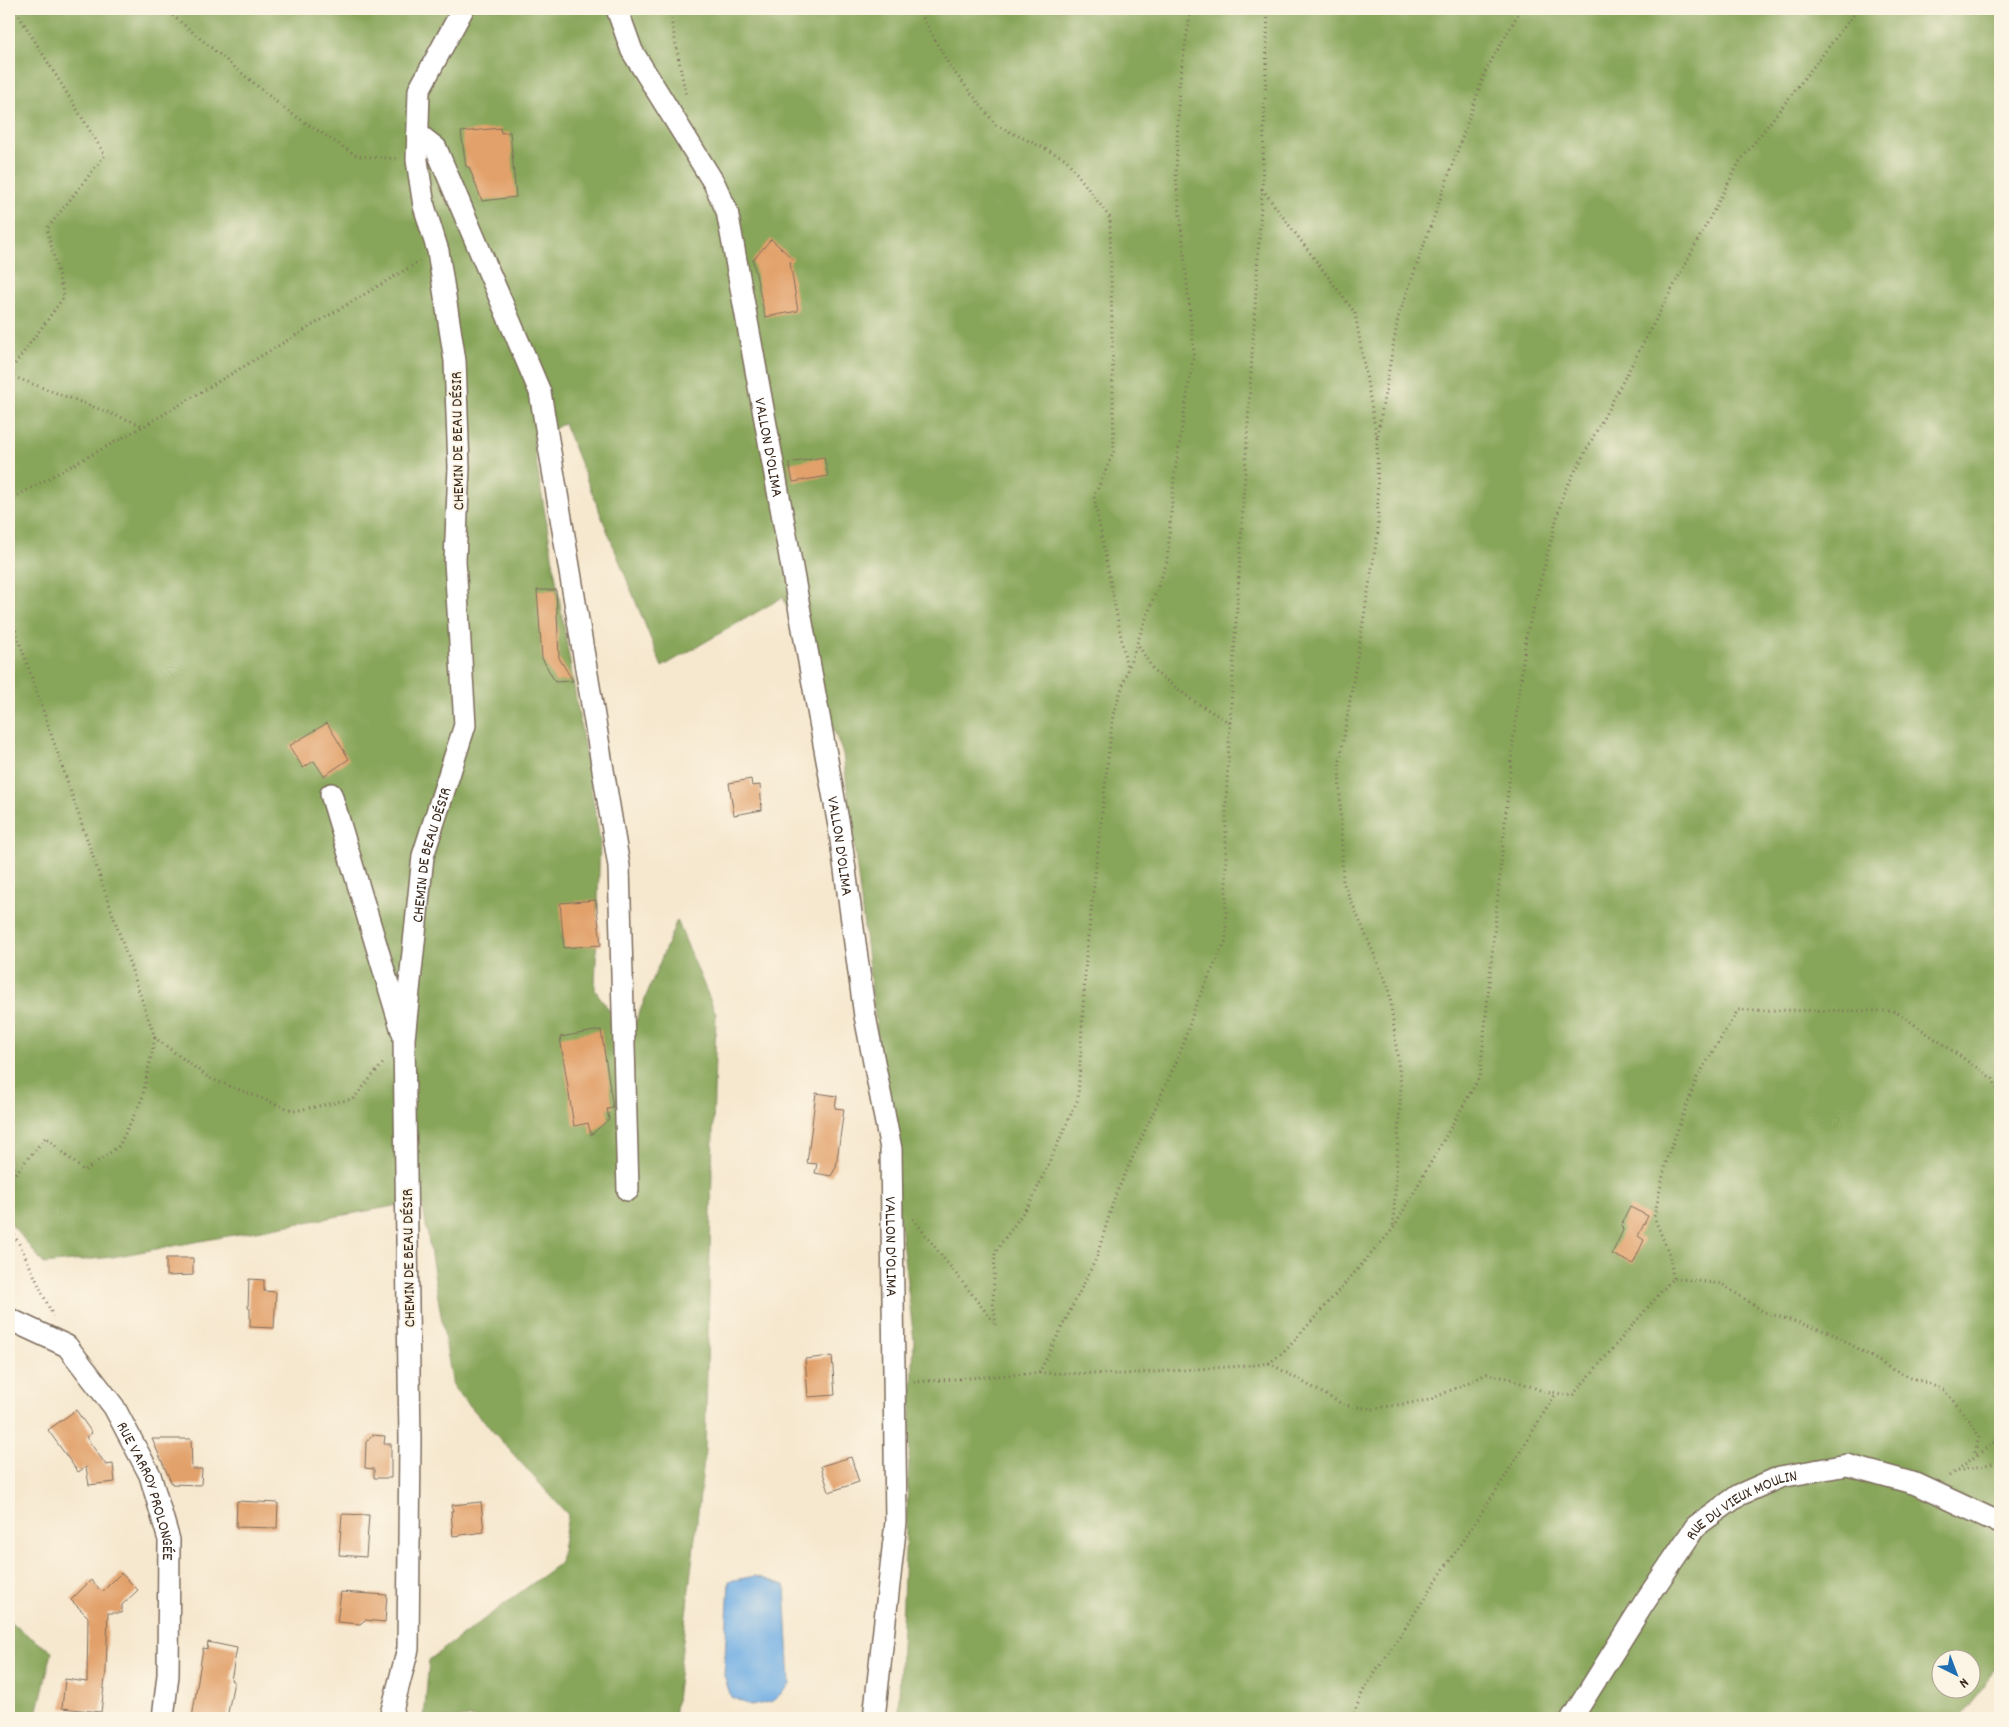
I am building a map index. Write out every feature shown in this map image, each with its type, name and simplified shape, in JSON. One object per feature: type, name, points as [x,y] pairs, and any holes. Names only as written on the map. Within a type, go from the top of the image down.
[{"type":"street","name":"CHEMIN DE BEAU DÉSIR","points":[[390,1718],[408,1649],[410,1439],[404,1039],[423,856],[465,725],[455,561],[459,468],[455,361],[438,250],[424,206],[417,160],[419,90],[463,9]]},
{"type":"street","name":"VALLON D'OLIMA","points":[[617,9],[632,51],[714,183],[727,211],[840,826],[865,1016],[891,1149],[896,1522],[874,1718]]},
{"type":"street","points":[[418,134],[436,148],[540,392],[619,866],[628,1190]]},
{"type":"street","points":[[331,794],[404,1039]]},
{"type":"street","name":"RUE VARROY PROLONGÉE","points":[[9,1320],[67,1346],[114,1407],[150,1475],[169,1540],[168,1675],[163,1718]]},
{"type":"street","name":"RUE DU VIEUX MOULIN","points":[[1572,1718],[1644,1602],[1696,1526],[1739,1495],[1780,1477],[1847,1465],[1916,1484],[2000,1523]]},
{"type":"path","points":[[15,9],[105,155],[47,229],[64,297],[9,374],[144,426]]},
{"type":"path","points":[[165,9],[286,110],[356,156],[417,160]]},
{"type":"path","points":[[669,9],[686,97]]},
{"type":"path","points":[[918,9],[949,66],[996,125],[1066,159],[1110,218],[1114,450],[1094,497],[1127,669]]},
{"type":"path","points":[[891,1191],[996,1325],[993,1302],[995,1252],[1032,1200],[1078,1099],[1086,956],[1113,714],[1127,669],[1167,562],[1174,478],[1194,352],[1176,176],[1179,84],[1190,9]]},
{"type":"path","points":[[1039,1373],[1096,1258],[1115,1196],[1179,1056],[1196,1004],[1226,940],[1226,803],[1262,189],[1268,9]]},
{"type":"path","points":[[1377,438],[1398,318],[1486,70],[1521,9]]},
{"type":"path","points":[[893,1383],[1039,1373],[1124,1374],[1269,1363],[1286,1350],[1393,1229],[1480,1076],[1513,742],[1526,636],[1563,494],[1740,161],[1858,9]]},
{"type":"path","points":[[1262,189],[1355,313],[1377,438],[1378,532],[1339,766],[1343,882],[1389,989],[1401,1085],[1393,1229]]},
{"type":"path","points":[[9,500],[144,426],[438,250]]},
{"type":"path","points":[[9,612],[154,1038],[142,1098],[119,1146],[84,1171],[46,1137],[9,1181]]},
{"type":"path","points":[[1138,643],[1154,672],[1192,700],[1230,723]]},
{"type":"path","points":[[1269,1363],[1344,1405],[1372,1408],[1429,1400],[1487,1374],[1572,1396],[1673,1278],[1670,1256],[1654,1217],[1667,1158],[1697,1078],[1738,1010],[1895,1011],[1992,1079],[2000,1095]]},
{"type":"path","points":[[154,1038],[209,1078],[294,1111],[353,1099],[404,1039]]},
{"type":"path","points":[[9,1226],[22,1249],[67,1346]]},
{"type":"path","points":[[1673,1278],[1722,1284],[1764,1312],[1832,1334],[1893,1370],[1944,1390],[1971,1422],[1979,1437],[1974,1456]]},
{"type":"path","points":[[1352,1718],[1363,1691],[1503,1480],[1556,1393]]},
{"type":"path","points":[[1934,1493],[1943,1481],[1955,1471],[2000,1438]]},
{"type":"path","points":[[1955,1471],[2000,1462]]},
{"type":"green space","points":[[9,9],[2000,9],[2000,1666],[1982,1688],[1982,1650],[1932,1650],[1932,1700],[1973,1700],[1958,1718],[898,1718],[914,1340],[843,754],[783,597],[662,667],[564,423],[533,442],[600,841],[595,990],[629,1038],[677,920],[716,1014],[705,1451],[674,1718],[424,1718],[429,1660],[560,1563],[568,1515],[453,1387],[422,1201],[112,1257],[44,1264],[9,1221]]},
{"type":"green space","points":[[9,1622],[52,1652],[36,1718],[9,1718]]},
{"type":"water","points":[[755,1576],[785,1585],[790,1685],[773,1701],[751,1706],[731,1697],[724,1676],[729,1581]]},
{"type":"building","points":[[500,128],[501,133],[510,132],[516,197],[482,201],[469,167],[466,167],[461,132]]},
{"type":"building","points":[[771,239],[793,259],[790,262],[798,311],[765,317],[753,260]]},
{"type":"building","points":[[824,457],[828,476],[793,482],[789,463]]},
{"type":"building","points":[[537,590],[556,590],[559,658],[573,681],[555,682],[542,658]]},
{"type":"building","points":[[327,723],[349,759],[324,776],[314,761],[303,768],[289,746]]},
{"type":"building","points":[[751,779],[752,786],[760,785],[762,810],[734,815],[729,783]]},
{"type":"building","points":[[596,900],[601,945],[564,948],[560,903]]},
{"type":"building","points":[[601,1030],[613,1108],[607,1109],[609,1119],[591,1135],[588,1123],[574,1126],[560,1037]]},
{"type":"building","points":[[816,1093],[837,1096],[835,1108],[844,1109],[836,1167],[831,1176],[815,1173],[817,1164],[807,1163]]},
{"type":"building","points":[[1630,1207],[1648,1216],[1638,1236],[1644,1240],[1633,1264],[1612,1254],[1623,1230],[1621,1225]]},
{"type":"building","points":[[166,1258],[193,1258],[193,1275],[166,1276]]},
{"type":"building","points":[[249,1279],[264,1280],[264,1291],[276,1292],[274,1328],[250,1327],[250,1309],[248,1308]]},
{"type":"building","points":[[832,1356],[835,1395],[808,1397],[805,1359]]},
{"type":"building","points":[[76,1410],[92,1433],[86,1437],[106,1465],[113,1464],[115,1482],[89,1485],[86,1467],[78,1472],[48,1430]]},
{"type":"building","points":[[372,1435],[385,1436],[384,1444],[391,1444],[391,1478],[374,1478],[374,1469],[365,1468],[366,1442]]},
{"type":"building","points":[[152,1439],[191,1439],[192,1469],[202,1469],[201,1485],[172,1484]]},
{"type":"building","points":[[851,1457],[859,1482],[829,1492],[821,1466]]},
{"type":"building","points":[[237,1501],[278,1503],[277,1528],[236,1527]]},
{"type":"building","points":[[481,1502],[484,1532],[453,1536],[452,1505]]},
{"type":"building","points":[[342,1514],[369,1515],[366,1557],[339,1555]]},
{"type":"building","points":[[121,1573],[138,1590],[122,1605],[122,1613],[108,1613],[106,1670],[101,1712],[62,1708],[65,1679],[87,1682],[88,1617],[71,1600],[91,1580],[102,1592]]},
{"type":"building","points":[[341,1592],[387,1595],[385,1622],[365,1620],[360,1624],[337,1622]]},
{"type":"building","points":[[208,1642],[237,1648],[231,1680],[234,1681],[227,1718],[192,1718],[203,1648],[207,1649]]}]
